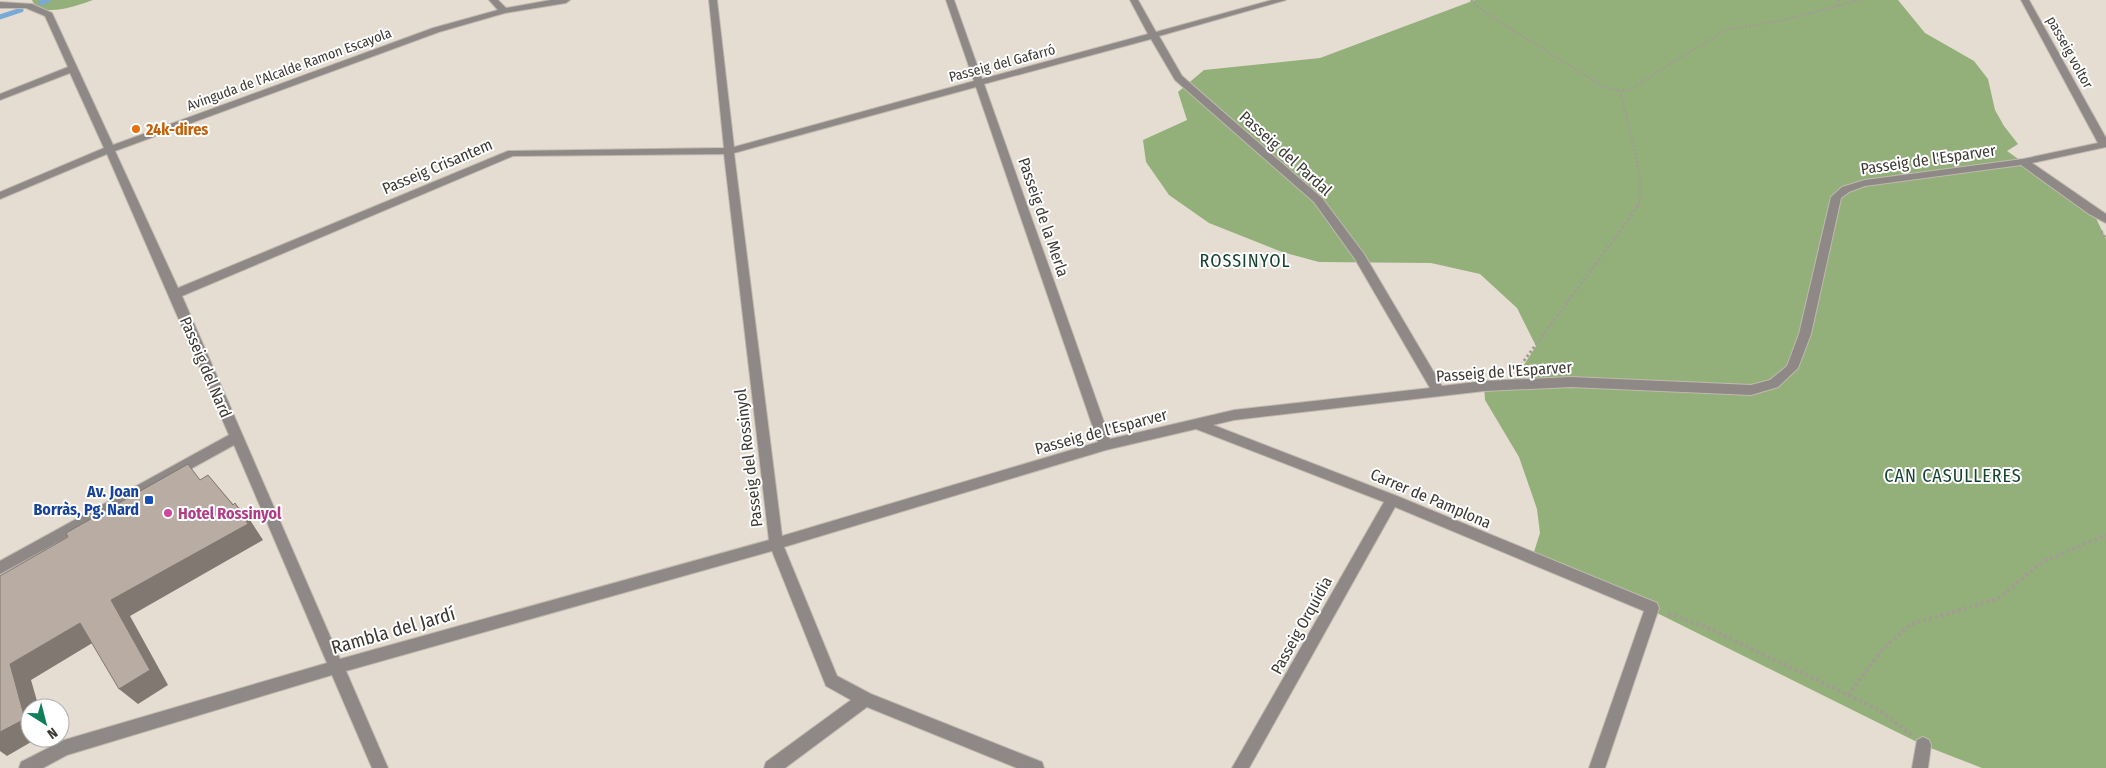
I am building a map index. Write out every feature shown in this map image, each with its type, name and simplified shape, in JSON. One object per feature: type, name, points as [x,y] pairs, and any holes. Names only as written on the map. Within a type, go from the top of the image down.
[{"type":"street","points":[[493,0],[504,11]]},
{"type":"street","name":"Avinguda de l'Alcalde Ramon Escayola","points":[[0,196],[110,149],[436,30],[504,11],[566,0]]},
{"type":"street","name":"Passeig del Rossinyol","points":[[713,0],[776,544],[831,681],[865,699],[1036,768]]},
{"type":"street","name":"Passeig de la Merla","points":[[950,0],[1106,445]]},
{"type":"street","name":"Passeig del Pardal","points":[[1134,0],[1178,78],[1318,200],[1360,257],[1438,391]]},
{"type":"street","name":"Passeig del Gafarró","points":[[729,151],[1282,0]]},
{"type":"street","name":"passeig voltor","points":[[2025,0],[2105,144]]},
{"type":"street","name":"Passeig del Nard","points":[[0,5],[30,6],[43,10],[49,15],[175,294],[380,768]]},
{"type":"street","points":[[0,97],[74,68]]},
{"type":"street","name":"Passeig de l'Esparver","points":[[776,544],[1106,445],[1234,415],[1512,384],[1571,382],[1751,390],[1774,384],[1792,368],[1805,334],[1836,197],[1840,192],[1846,188],[1865,183],[2023,162],[2105,144]]},
{"type":"street","name":"Passeig Crisantem","points":[[175,294],[512,153],[729,151]]},
{"type":"street","points":[[2023,162],[2087,208],[2106,219]]},
{"type":"street","name":"Carrer de Pamplona","points":[[1195,423],[1392,500],[1652,608]]},
{"type":"street","points":[[0,568],[236,438]]},
{"type":"street","name":"Passeig Orquídia","points":[[1240,768],[1392,500]]},
{"type":"street","name":"Rambla del Jardí","points":[[27,768],[64,748],[336,667],[776,544]]},
{"type":"street","points":[[1597,768],[1652,608]]},
{"type":"street","points":[[772,768],[865,699]]},
{"type":"street","points":[[1920,768],[1924,745]]},
{"type":"path","points":[[1471,0],[1483,11],[1602,86],[1620,91],[1630,89],[1725,30],[1784,20],[1860,0]]},
{"type":"path","points":[[1838,6],[1839,0]]},
{"type":"path","points":[[1512,384],[1517,371],[1641,202],[1641,184],[1620,91]]},
{"type":"path","points":[[1848,696],[1882,650],[1911,624],[1998,599],[2042,562],[2106,535]]},
{"type":"path","points":[[1652,608],[1706,627],[1879,710],[1924,745]]},
{"type":"green space","points":[[32,0],[93,0],[51,10],[36,6]]},
{"type":"green space","points":[[1475,0],[1898,0],[1925,33],[1974,61],[1988,79],[1995,110],[2004,126],[2018,144],[2007,151],[2093,212],[2106,239],[2106,768],[1982,768],[1923,745],[1534,552],[1540,533],[1537,509],[1519,457],[1485,400],[1484,386],[1512,384],[1536,346],[1517,308],[1480,274],[1431,263],[1319,262],[1282,252],[1209,223],[1169,195],[1146,162],[1143,140],[1187,120],[1178,92],[1204,70],[1320,58]]},
{"type":"building","points":[[188,464],[200,480],[208,475],[233,505],[235,503],[248,524],[111,600],[150,670],[119,689],[80,623],[10,664],[20,701],[20,722],[0,732],[0,576],[68,537],[66,533]]},
{"type":"waterway","points":[[41,3],[48,0]]},
{"type":"waterway","points":[[0,17],[21,10]]},
{"type":"place","name":"24k-dires","points":[[136,129]]},
{"type":"place","name":"Av. Joan Borràs, Pg. Nard","points":[[149,500]]},
{"type":"place","name":"Hotel Rossinyol","points":[[168,513]]},
{"type":"district","name":"ROSSINYOL","points":[[1245,261]]},
{"type":"district","name":"CAN CASULLERES","points":[[1953,476]]}]
